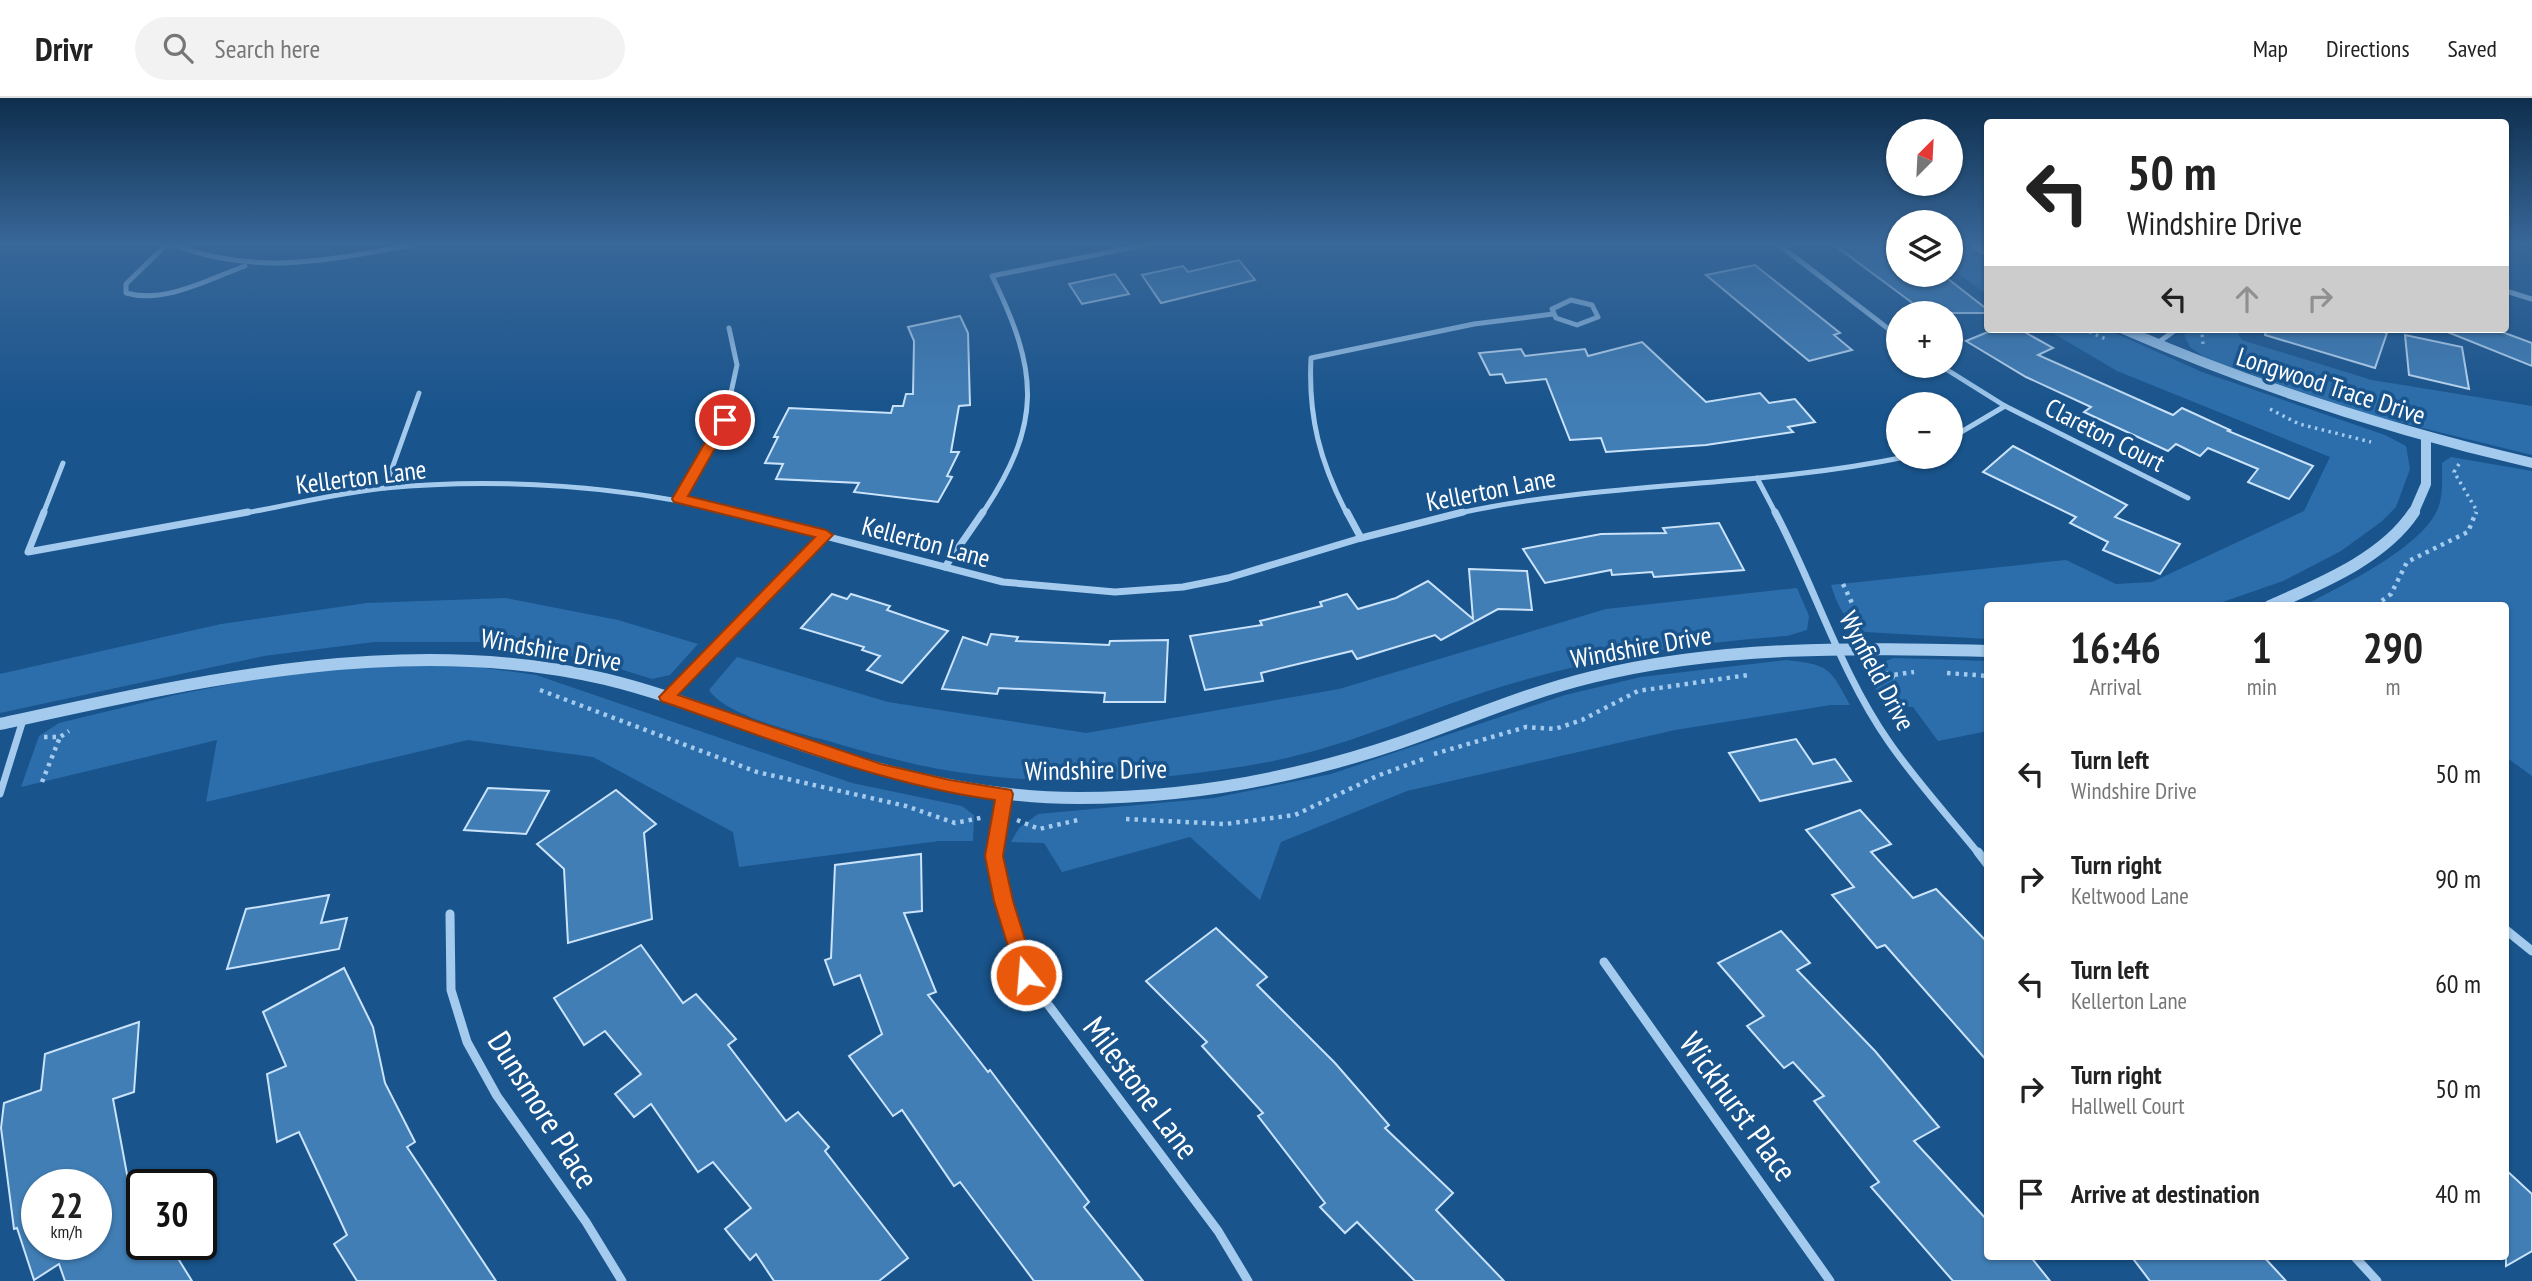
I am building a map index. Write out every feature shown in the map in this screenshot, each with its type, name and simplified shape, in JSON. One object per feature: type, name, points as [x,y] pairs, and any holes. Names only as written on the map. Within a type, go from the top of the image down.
[{"type":"street","points":[[945,568],[1009,472],[1025,434],[1029,397],[1027,365],[1011,310],[1005,299]]},
{"type":"street","points":[[1850,299],[1886,327]]},
{"type":"street","points":[[1361,538],[1326,477],[1313,438],[1308,398],[1311,358],[1474,324],[1553,314],[1561,321],[1590,323],[1598,313],[1586,302],[1571,300],[1554,306],[1553,314]]},
{"type":"street","points":[[679,499],[699,469],[725,420],[737,365],[729,328]]},
{"type":"street","name":"Longwood Trace Drive","points":[[2132,333],[2284,395],[2426,439],[2532,463]]},
{"type":"street","points":[[2156,344],[2171,333]]},
{"type":"street","name":"Clareton Court","points":[[1960,378],[2005,406],[2188,498]]},
{"type":"street","points":[[385,488],[419,393]]},
{"type":"street","points":[[1963,431],[2005,406]]},
{"type":"street","points":[[2278,602],[2329,577],[2378,548],[2407,523],[2422,498],[2429,466],[2426,439]]},
{"type":"street","name":"Kellerton Lane","points":[[63,463],[28,552],[385,488],[516,485],[596,488],[679,499],[1003,582],[1048,589],[1111,592],[1158,589],[1244,574],[1361,538],[1466,512],[1548,496],[1600,489],[1826,471],[1886,460]]},
{"type":"street","name":"Wynfield Drive","points":[[1757,478],[1799,557],[1837,648],[1888,741],[1984,861]]},
{"type":"street","points":[[667,697],[826,535]]},
{"type":"street","name":"Windshire Drive","points":[[0,724],[275,670],[407,657],[474,659],[531,665],[604,679],[667,697],[880,770],[950,787],[1004,794],[1077,798],[1154,795],[1230,785],[1309,770],[1397,743],[1545,688],[1614,671],[1694,657],[1837,648],[1984,652]]},
{"type":"street","points":[[0,793],[24,719]]},
{"type":"street","name":"Milestone Lane","points":[[1004,794],[994,856],[1003,901],[1026,975],[1218,1231],[1248,1281]]},
{"type":"street","name":"Dunsmore Place","points":[[450,914],[447,953],[456,1013],[477,1058],[505,1108],[587,1223],[622,1281]]},
{"type":"street","points":[[2509,932],[2532,951]]},
{"type":"street","name":"Wickhurst Place","points":[[1604,962],[1830,1281]]},
{"type":"street","points":[[2358,1260],[2376,1281]]},
{"type":"path","points":[[2380,602],[2391,594],[2407,562],[2468,532],[2477,512],[2454,472],[2458,464],[2466,463]]},
{"type":"path","points":[[1843,584],[1859,618],[1856,626],[1872,669],[1893,675],[1924,671]]},
{"type":"path","points":[[1937,672],[1984,676]]},
{"type":"path","points":[[1119,819],[1226,824],[1294,815],[1377,776],[1438,753],[1525,727],[1555,729],[1582,720],[1638,691],[1756,673]]},
{"type":"path","points":[[1893,675],[1891,686],[1901,706]]},
{"type":"path","points":[[529,688],[597,710],[757,772],[906,806],[955,822],[1001,813],[1039,829],[1092,820]]},
{"type":"path","points":[[18,737],[60,737],[77,726]]},
{"type":"path","points":[[42,782],[60,737]]},
{"type":"shaded area","points":[[2053,333],[2115,333],[2202,372],[2385,435],[2406,446],[2410,469],[2396,507],[2381,522],[2341,551],[2283,581],[2223,602],[1984,602],[1984,639],[1865,632],[1852,623],[1836,600],[1831,585],[2066,560],[2116,584],[2152,582],[2304,511],[2330,457],[2117,371]]},
{"type":"shaded area","points":[[2238,333],[2242,340],[2372,380],[2532,406],[2532,455],[2374,416],[2281,385],[2204,357],[2190,347],[2184,335]]},
{"type":"shaded area","points":[[2451,457],[2532,471],[2532,776],[2509,759],[2509,602],[2311,602],[2383,562],[2420,533],[2433,518],[2440,502],[2442,463]]},
{"type":"shaded area","points":[[1797,588],[1809,616],[1807,630],[1787,636],[1681,647],[1611,659],[1478,694],[1362,736],[1303,754],[1236,768],[1161,777],[1047,780],[935,768],[879,755],[762,721],[730,707],[709,690],[737,657],[888,702],[1086,733],[1339,689],[1606,609]]},
{"type":"shaded area","points":[[506,598],[618,620],[698,644],[670,675],[652,679],[588,659],[486,642],[374,642],[264,656],[0,713],[0,674],[221,624],[367,603]]},
{"type":"shaded area","points":[[1894,658],[1984,661],[1984,732],[1938,741],[1913,707],[1884,706],[1869,675],[1874,665]]},
{"type":"shaded area","points":[[1786,660],[1820,666],[1827,670],[1850,705],[1831,705],[1675,730],[1407,791],[1281,842],[1260,900],[1190,837],[1062,872],[1044,843],[1011,842],[1019,828],[1038,814],[1214,798],[1331,774],[1565,695],[1641,677]]},
{"type":"shaded area","points":[[464,665],[536,675],[852,783],[962,806],[974,815],[973,841],[939,841],[739,867],[733,832],[593,757],[468,740],[206,802],[217,740],[21,787],[39,736],[59,723],[175,695],[291,672],[380,666]]},
{"type":"building","points":[[1079,299],[1105,299],[1082,304]]},
{"type":"building","points":[[1158,299],[1177,299],[1161,303]]},
{"type":"building","points":[[1735,299],[1798,299],[1840,333],[1834,335],[1852,350],[1809,361]]},
{"type":"building","points":[[1907,299],[1974,299],[1984,307],[1984,313],[1963,313],[1963,301]]},
{"type":"building","points":[[960,316],[968,333],[970,405],[959,406],[951,452],[959,452],[947,476],[952,477],[938,502],[854,492],[859,483],[776,479],[783,464],[765,463],[778,437],[774,437],[789,408],[891,413],[893,406],[903,406],[906,394],[913,394],[914,341],[908,327]]},
{"type":"building","points":[[1985,333],[2026,333],[2053,348],[2038,355],[2173,415],[2182,408],[2230,430],[2228,431],[2313,466],[2289,499],[2248,482],[2258,469],[2208,448],[2200,456],[2176,444],[2168,451],[2084,412],[2091,407],[2026,377],[1966,341]]},
{"type":"building","points":[[2265,333],[2387,333],[2375,368]]},
{"type":"building","points":[[2450,333],[2505,333],[2532,343],[2532,366]]},
{"type":"building","points":[[2405,335],[2462,347],[2469,389],[2409,375]]},
{"type":"building","points":[[1642,342],[1706,402],[1760,393],[1769,403],[1795,399],[1815,422],[1788,427],[1793,432],[1706,445],[1606,452],[1601,438],[1570,440],[1546,379],[1506,383],[1502,374],[1490,375],[1479,353],[1521,349],[1525,356],[1585,349],[1588,356]]},
{"type":"building","points":[[2013,446],[2127,505],[2115,517],[2180,544],[2160,574],[2103,550],[2108,542],[2070,523],[2076,517],[1983,472]]},
{"type":"building","points":[[1719,523],[1744,570],[1654,577],[1652,572],[1612,575],[1611,570],[1545,583],[1523,549],[1601,534],[1666,533],[1663,528]]},
{"type":"building","points":[[1469,569],[1527,571],[1532,610],[1498,609],[1441,640],[1435,635],[1357,659],[1352,651],[1261,673],[1263,681],[1205,690],[1190,636],[1262,625],[1260,621],[1322,606],[1320,602],[1347,594],[1358,609],[1396,598],[1428,581],[1473,619]]},
{"type":"building","points":[[832,594],[847,599],[851,594],[890,606],[887,610],[948,631],[902,683],[867,670],[880,656],[862,650],[864,647],[801,628]]},
{"type":"building","points":[[991,634],[1018,637],[1016,641],[1109,645],[1110,641],[1168,640],[1165,702],[1104,702],[1105,693],[999,688],[997,694],[942,689],[963,637],[987,645]]},
{"type":"building","points":[[1796,739],[1813,764],[1835,759],[1851,781],[1760,801],[1729,753]]},
{"type":"building","points":[[488,788],[549,791],[526,834],[464,830]]},
{"type":"building","points":[[616,790],[656,824],[644,833],[652,919],[568,943],[564,869],[537,844]]},
{"type":"building","points":[[1860,810],[1891,844],[1871,852],[1913,898],[1936,889],[1984,939],[1984,1057],[1885,945],[1877,948],[1832,895],[1854,887],[1806,830]]},
{"type":"building","points":[[921,854],[922,911],[904,913],[936,992],[928,995],[988,1072],[990,1070],[1089,1202],[1084,1207],[1143,1281],[1034,1281],[960,1182],[954,1186],[902,1110],[893,1116],[849,1056],[882,1034],[860,975],[834,985],[825,960],[831,958],[835,865]]},
{"type":"building","points":[[329,895],[321,923],[347,918],[339,949],[227,969],[246,909]]},
{"type":"building","points":[[1216,928],[1267,977],[1257,985],[1335,1063],[1389,1125],[1385,1128],[1453,1193],[1436,1210],[1504,1281],[1415,1281],[1357,1222],[1345,1233],[1320,1207],[1325,1203],[1258,1116],[1263,1113],[1202,1046],[1207,1042],[1146,981]]},
{"type":"building","points":[[1781,931],[1810,963],[1797,970],[1875,1051],[1939,1127],[1914,1141],[1984,1217],[1984,1260],[2033,1260],[2050,1281],[1953,1281],[1871,1187],[1879,1182],[1814,1101],[1824,1096],[1793,1062],[1784,1068],[1747,1026],[1764,1016],[1718,963]]},
{"type":"building","points":[[641,945],[683,1003],[696,994],[736,1039],[728,1045],[786,1121],[798,1112],[829,1147],[825,1151],[908,1258],[879,1281],[774,1281],[756,1254],[750,1260],[725,1229],[751,1208],[713,1162],[698,1172],[651,1104],[634,1117],[615,1094],[641,1074],[605,1031],[584,1045],[554,998]]},
{"type":"building","points":[[344,968],[373,1027],[385,1083],[415,1142],[407,1147],[496,1281],[357,1281],[334,1244],[347,1235],[299,1132],[277,1142],[267,1074],[286,1066],[263,1012]]},
{"type":"building","points":[[139,1022],[134,1092],[113,1099],[126,1169],[126,1260],[179,1260],[192,1281],[65,1281],[59,1264],[34,1280],[27,1260],[112,1260],[112,1169],[21,1169],[21,1240],[17,1228],[14,1229],[1,1128],[4,1103],[41,1090],[45,1054]]},
{"type":"building","points":[[2509,1173],[2532,1194],[2532,1251],[2506,1266],[2506,1260],[2509,1260]]},
{"type":"building","points":[[2134,1260],[2267,1260],[2286,1281],[2150,1281]]},
{"type":"route","points":[[725,420],[699,469],[679,499],[826,535],[667,697],[826,754],[880,770],[950,787],[1004,794],[994,856],[1003,901],[1026,975]]}]
